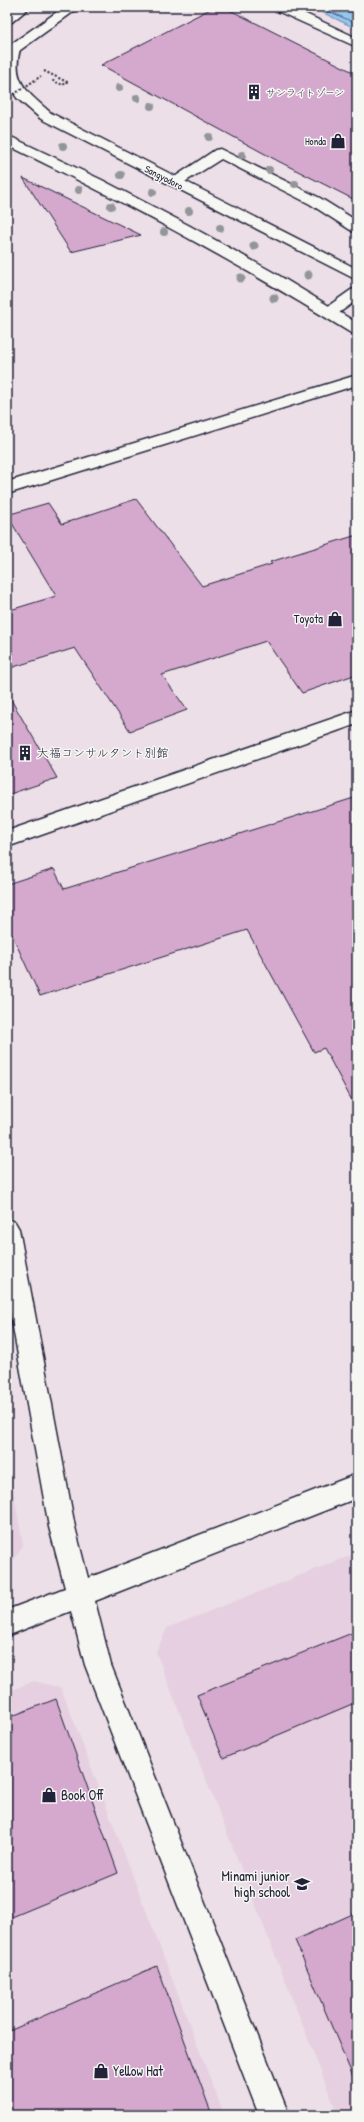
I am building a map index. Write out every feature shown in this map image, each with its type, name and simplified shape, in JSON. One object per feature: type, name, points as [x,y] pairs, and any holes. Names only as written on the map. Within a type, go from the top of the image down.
[{"type":"main road","points":[[7,18],[23,7]]},
{"type":"main road","points":[[10,51],[74,7]]},
{"type":"main road","points":[[280,7],[357,43]]},
{"type":"main road","name":"Sangyodoro","points":[[10,51],[7,62],[14,86],[46,116],[357,275]]},
{"type":"main road","points":[[7,139],[112,190],[236,255],[357,330]]},
{"type":"main road","points":[[175,182],[220,153],[315,201],[357,228]]},
{"type":"main road","points":[[330,312],[357,293]]},
{"type":"main road","points":[[7,488],[357,380]]},
{"type":"main road","points":[[7,839],[357,716]]},
{"type":"main road","points":[[7,1229],[59,1513],[98,1666],[274,2115]]},
{"type":"main road","points":[[7,1623],[80,1596],[357,1486]]},
{"type":"path","points":[[7,99],[41,76],[63,85],[67,82],[44,71]]},
{"type":"shaded area","points":[[7,1453],[23,1545],[7,1570]]},
{"type":"shaded area","name":"Minami junior high school","points":[[357,1553],[357,2115],[338,2115],[156,1652],[167,1628]]},
{"type":"shaded area","points":[[34,1681],[61,1688],[224,2115],[7,2115],[7,1692]]},
{"type":"water","points":[[311,7],[357,7],[357,29]]},
{"type":"building","name":"サンライトゾーン","points":[[214,7],[224,7],[357,74],[357,201],[278,161],[101,65]]},
{"type":"building","points":[[23,178],[141,235],[71,252]]},
{"type":"building","points":[[136,499],[202,586],[272,564],[270,562],[357,535],[357,674],[302,693],[266,641],[162,675],[187,710],[130,731],[75,648],[7,669],[7,611],[56,596],[7,515],[48,503],[62,524]]},
{"type":"building","name":"大福コンサルタント別館","points":[[7,693],[57,778],[7,795]]},
{"type":"building","points":[[357,797],[357,1110],[324,1048],[314,1052],[247,930],[40,996],[7,924],[7,884],[54,869],[64,889]]},
{"type":"building","points":[[357,1631],[357,1702],[223,1758],[197,1695]]},
{"type":"building","name":"Book Off","points":[[56,1699],[118,1873],[7,1919],[7,1718]]},
{"type":"building","points":[[357,1912],[357,2086],[295,1940]]},
{"type":"building","name":"Yellow Hat","points":[[157,1966],[212,2115],[7,2115],[7,2032]]},
{"type":"place","name":"サンライトゾーン","points":[[254,92]]},
{"type":"place","name":"Honda","points":[[338,141]]},
{"type":"place","name":"Toyota","points":[[335,619]]},
{"type":"place","name":"大福コンサルタント別館","points":[[25,753]]},
{"type":"place","name":"Book Off","points":[[49,1795]]},
{"type":"place","name":"Minami junior high school","points":[[302,1884]]},
{"type":"place","name":"Yellow Hat","points":[[101,2071]]}]
